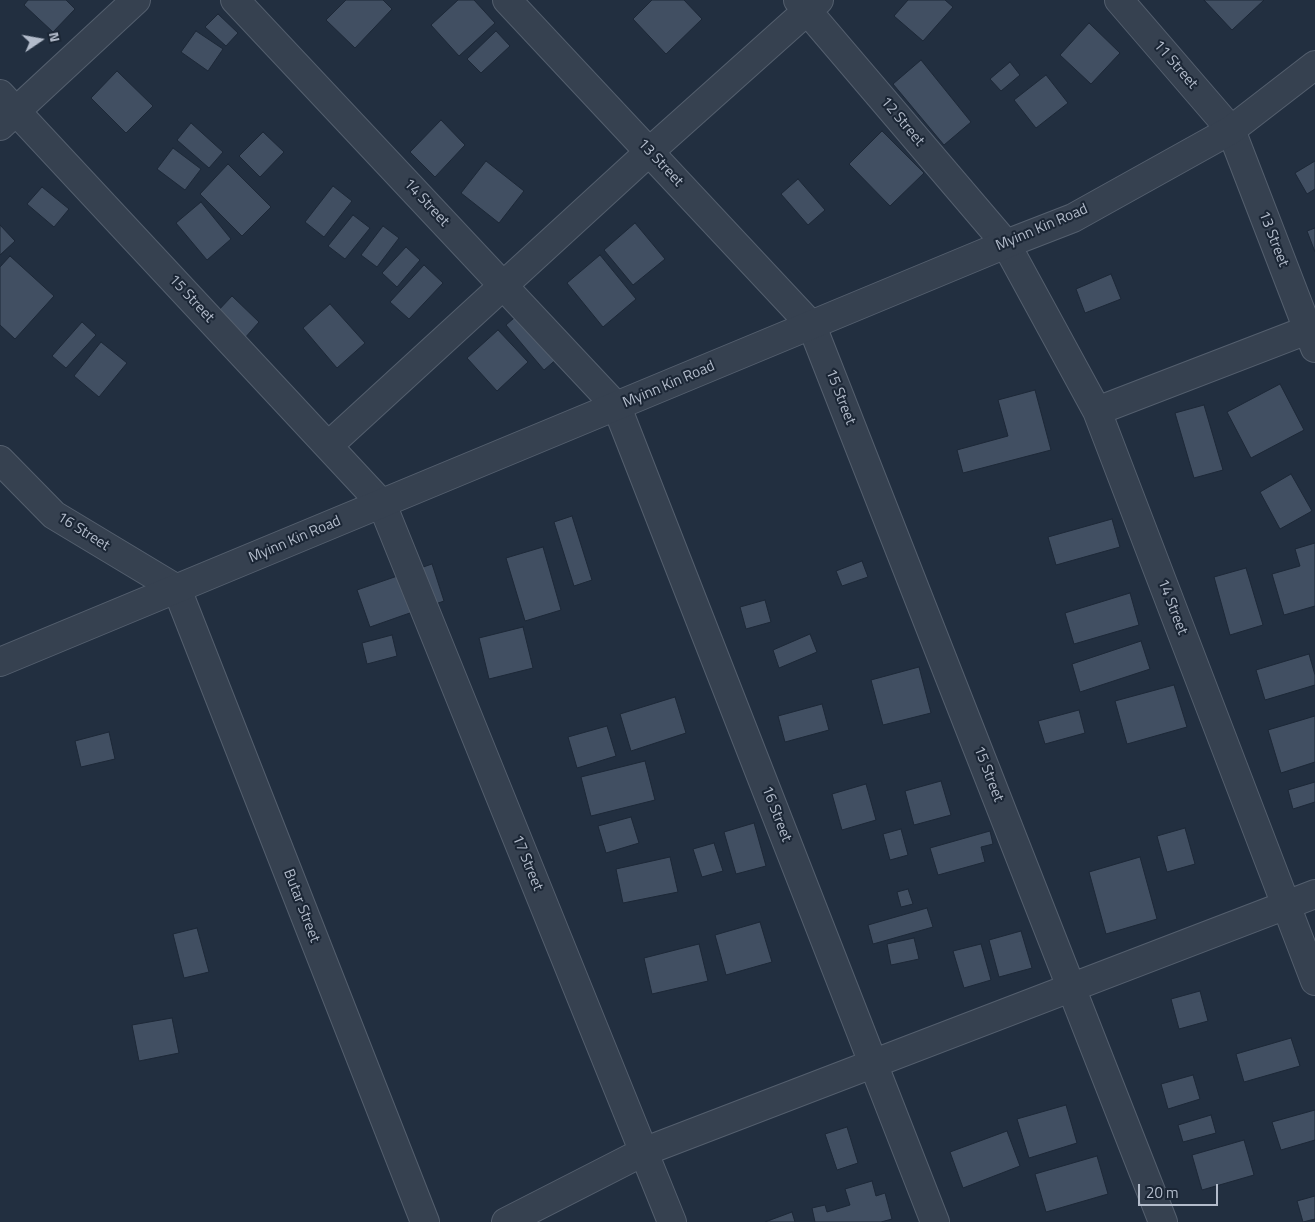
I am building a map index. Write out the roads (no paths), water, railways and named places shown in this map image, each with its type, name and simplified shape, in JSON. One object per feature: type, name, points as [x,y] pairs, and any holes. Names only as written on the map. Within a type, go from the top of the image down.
[{"type":"street","points":[[5,110],[136,0]]},
{"type":"street","name":"14 Street","points":[[235,0],[617,407]]},
{"type":"street","name":"13 Street","points":[[507,0],[812,326]]},
{"type":"street","name":"11 Street","points":[[1119,0],[1231,130]]},
{"type":"street","points":[[328,446],[809,4]]},
{"type":"street","name":"12 Street","points":[[809,4],[1006,244]]},
{"type":"street","name":"Myinn Kin Road","points":[[0,662],[1006,244],[1073,218],[1231,130],[1315,65]]},
{"type":"street","name":"15 Street","points":[[5,110],[382,504]]},
{"type":"street","name":"13 Street","points":[[1231,130],[1313,335]]},
{"type":"street","name":"14 Street","points":[[1006,244],[1097,411],[1315,981]]},
{"type":"street","name":"15 Street","points":[[812,326],[1163,1222]]},
{"type":"street","points":[[1097,411],[1313,335]]},
{"type":"street","name":"16 Street","points":[[617,407],[935,1222]]},
{"type":"street","name":"16 Street","points":[[0,460],[54,515],[176,589]]},
{"type":"street","name":"17 Street","points":[[382,504],[672,1222]]},
{"type":"street","name":"Butar Street","points":[[176,589],[425,1222]]},
{"type":"street","points":[[506,1222],[644,1152],[1315,894]]}]
